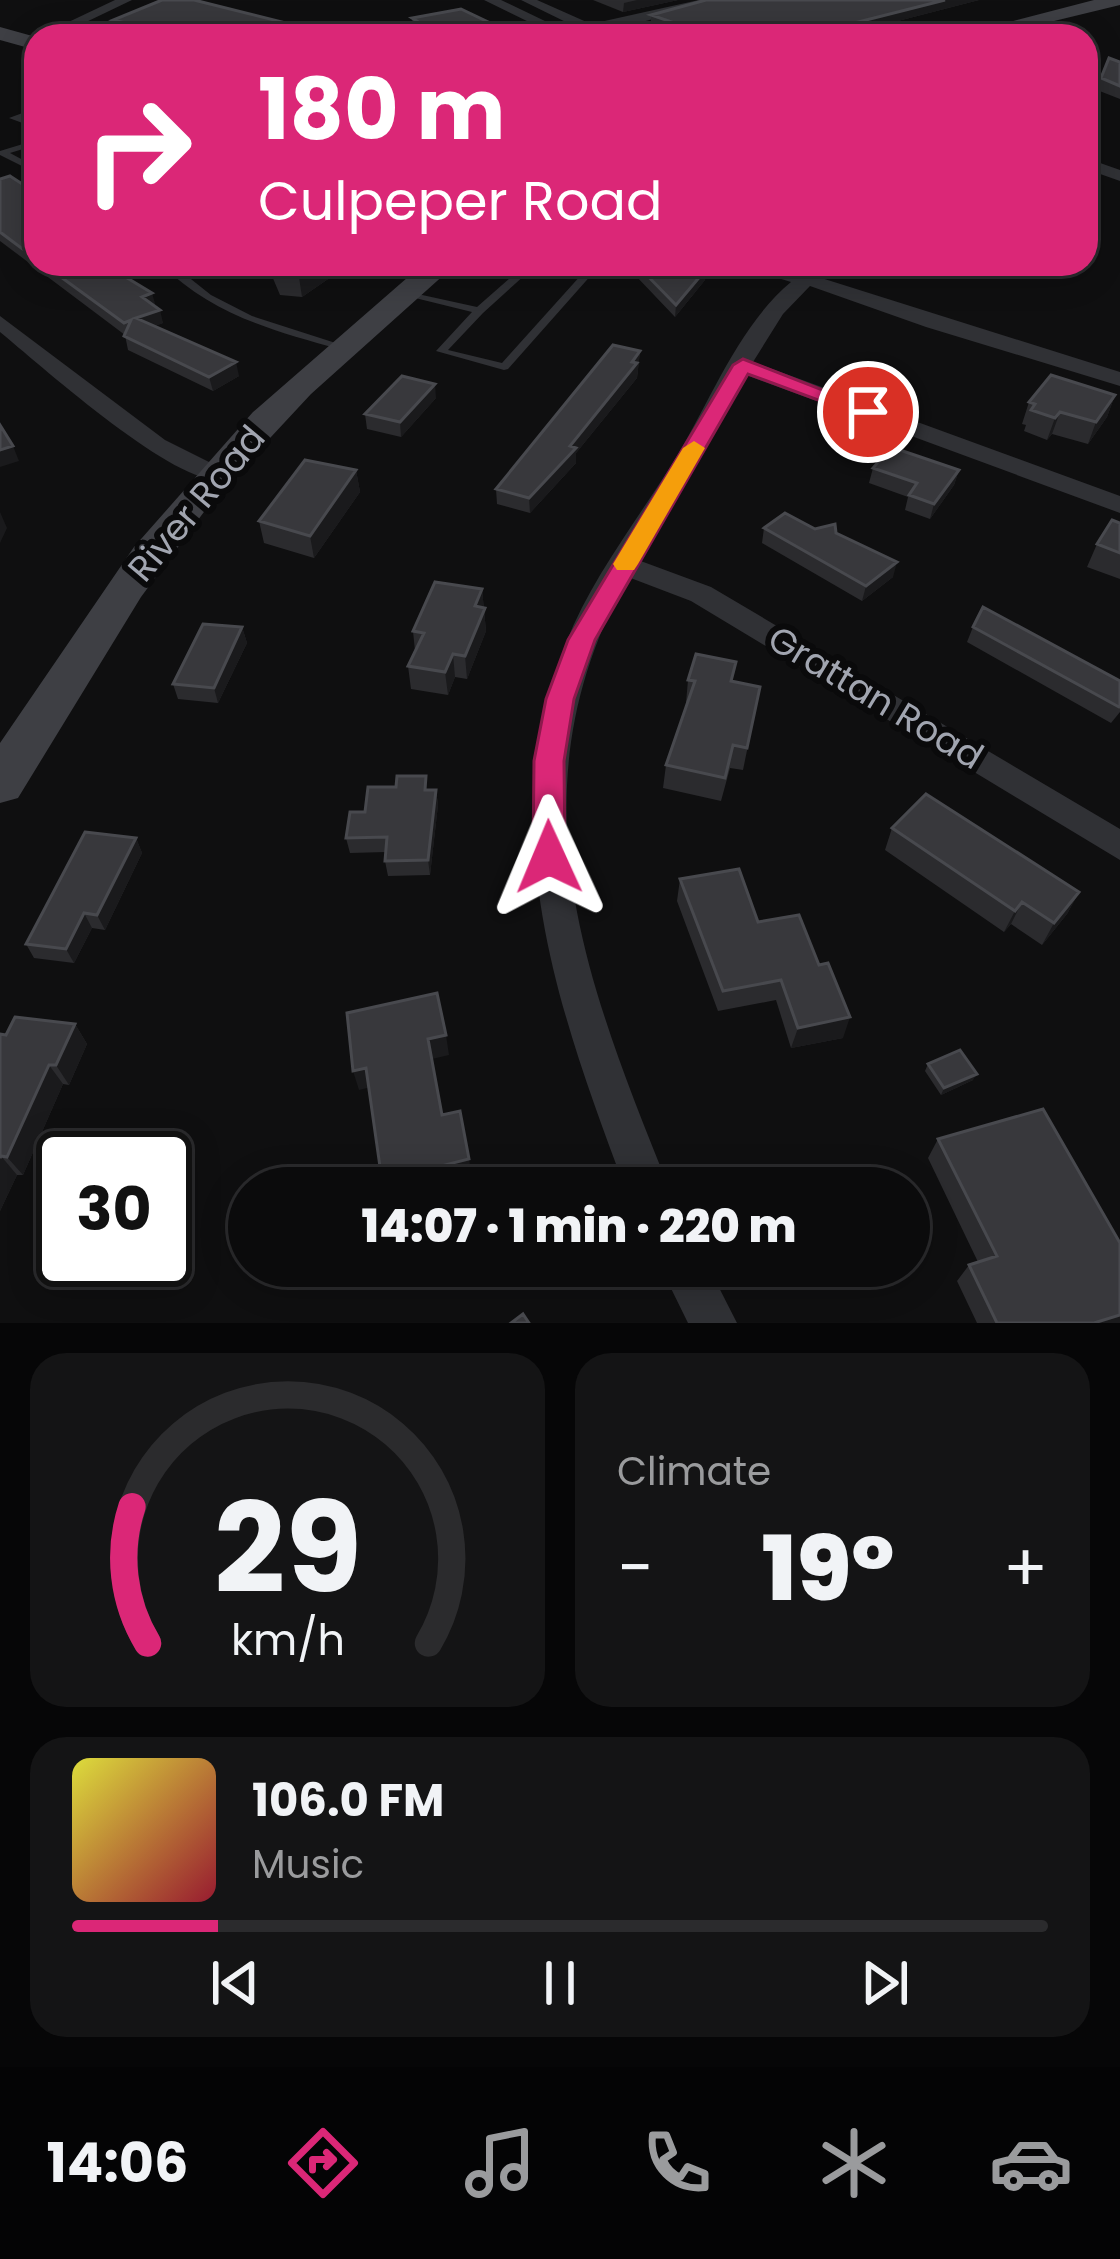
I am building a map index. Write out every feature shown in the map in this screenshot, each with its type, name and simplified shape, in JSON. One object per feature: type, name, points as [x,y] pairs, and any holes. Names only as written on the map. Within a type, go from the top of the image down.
[{"type":"main road","points":[[1015,24],[1108,1]]},
{"type":"main road","name":"River Road","points":[[0,784],[118,597],[214,474],[343,347],[426,276]]},
{"type":"street","points":[[73,24],[126,0]]},
{"type":"street","points":[[490,0],[543,24]]},
{"type":"street","points":[[526,0],[581,24]]},
{"type":"street","points":[[628,24],[716,0]]},
{"type":"street","points":[[639,1167],[590,1043],[552,892],[546,822],[549,761],[560,699],[581,640],[801,276]]},
{"type":"street","points":[[815,276],[976,337],[1120,379]]},
{"type":"street","points":[[0,322],[156,445],[214,474]]},
{"type":"street","points":[[743,365],[1120,505]]},
{"type":"street","name":"Grattan Road","points":[[625,565],[701,593],[1120,846]]},
{"type":"street","points":[[694,1287],[713,1323]]},
{"type":"lane","points":[[24,146],[3,153],[24,164]]},
{"type":"lane","points":[[178,276],[236,316],[343,347]]},
{"type":"lane","points":[[518,276],[441,351],[504,368],[585,276]]},
{"type":"lane","points":[[404,293],[478,311]]},
{"type":"building","points":[[162,0],[194,0],[290,24],[130,24],[113,20]]},
{"type":"building","points":[[706,0],[945,0],[850,24],[677,24],[651,15]]},
{"type":"building","points":[[461,9],[492,24],[422,24],[412,18]]},
{"type":"building","points":[[1109,58],[1120,62],[1120,86],[1101,78]]},
{"type":"building","points":[[10,176],[24,185],[24,250],[0,232],[0,179]]},
{"type":"building","points":[[59,276],[124,276],[152,293],[142,297],[160,310],[136,318],[236,362],[209,377],[124,336],[131,320],[124,323]]},
{"type":"building","points":[[648,276],[700,276],[676,305]]},
{"type":"building","points":[[613,345],[640,351],[632,362],[637,363],[570,446],[576,448],[529,498],[496,489]]},
{"type":"building","points":[[1051,375],[1115,395],[1096,422],[1031,410],[1035,404],[1029,402]]},
{"type":"building","points":[[402,376],[435,384],[400,422],[365,414]]},
{"type":"building","points":[[0,425],[13,446],[0,450]]},
{"type":"building","points":[[891,447],[959,470],[934,504],[909,495],[917,483],[873,468]]},
{"type":"building","points":[[305,460],[356,470],[310,536],[259,521]]},
{"type":"building","points":[[785,513],[815,529],[835,524],[836,533],[897,562],[866,586],[764,528]]},
{"type":"building","points":[[1112,520],[1120,523],[1120,553],[1097,544]]},
{"type":"building","points":[[435,582],[482,589],[475,606],[485,608],[465,656],[453,654],[445,672],[408,666],[424,633],[413,631]]},
{"type":"building","points":[[983,607],[1120,681],[1120,706],[973,627]]},
{"type":"building","points":[[203,624],[242,627],[214,688],[173,684]]},
{"type":"building","points":[[696,654],[736,662],[731,681],[760,687],[747,748],[733,745],[725,778],[666,765],[695,681],[688,680]]},
{"type":"building","points":[[397,776],[426,776],[425,790],[436,790],[428,860],[385,861],[387,837],[346,838],[350,812],[365,812],[368,787],[396,787]]},
{"type":"building","points":[[926,794],[1079,892],[1054,923],[1022,902],[1015,911],[892,828]]},
{"type":"building","points":[[85,832],[136,838],[97,915],[84,913],[66,949],[26,944]]},
{"type":"building","points":[[739,869],[758,922],[799,915],[819,965],[828,963],[850,1017],[798,1028],[781,980],[723,991],[680,879]]},
{"type":"building","points":[[437,993],[446,1035],[428,1039],[442,1115],[460,1111],[469,1159],[437,1167],[380,1167],[366,1068],[353,1071],[347,1013]]},
{"type":"building","points":[[15,1017],[75,1024],[56,1065],[49,1065],[7,1157],[0,1158],[0,1034],[6,1035]]},
{"type":"building","points":[[960,1050],[977,1074],[944,1088],[928,1064]]},
{"type":"building","points":[[1043,1109],[1120,1243],[1120,1315],[1094,1323],[997,1323],[969,1265],[997,1256],[938,1139]]},
{"type":"slow traffic","points":[[625,564],[694,448]]},
{"type":"route","points":[[549,857],[549,761],[560,699],[581,640],[743,365],[868,412]]}]
